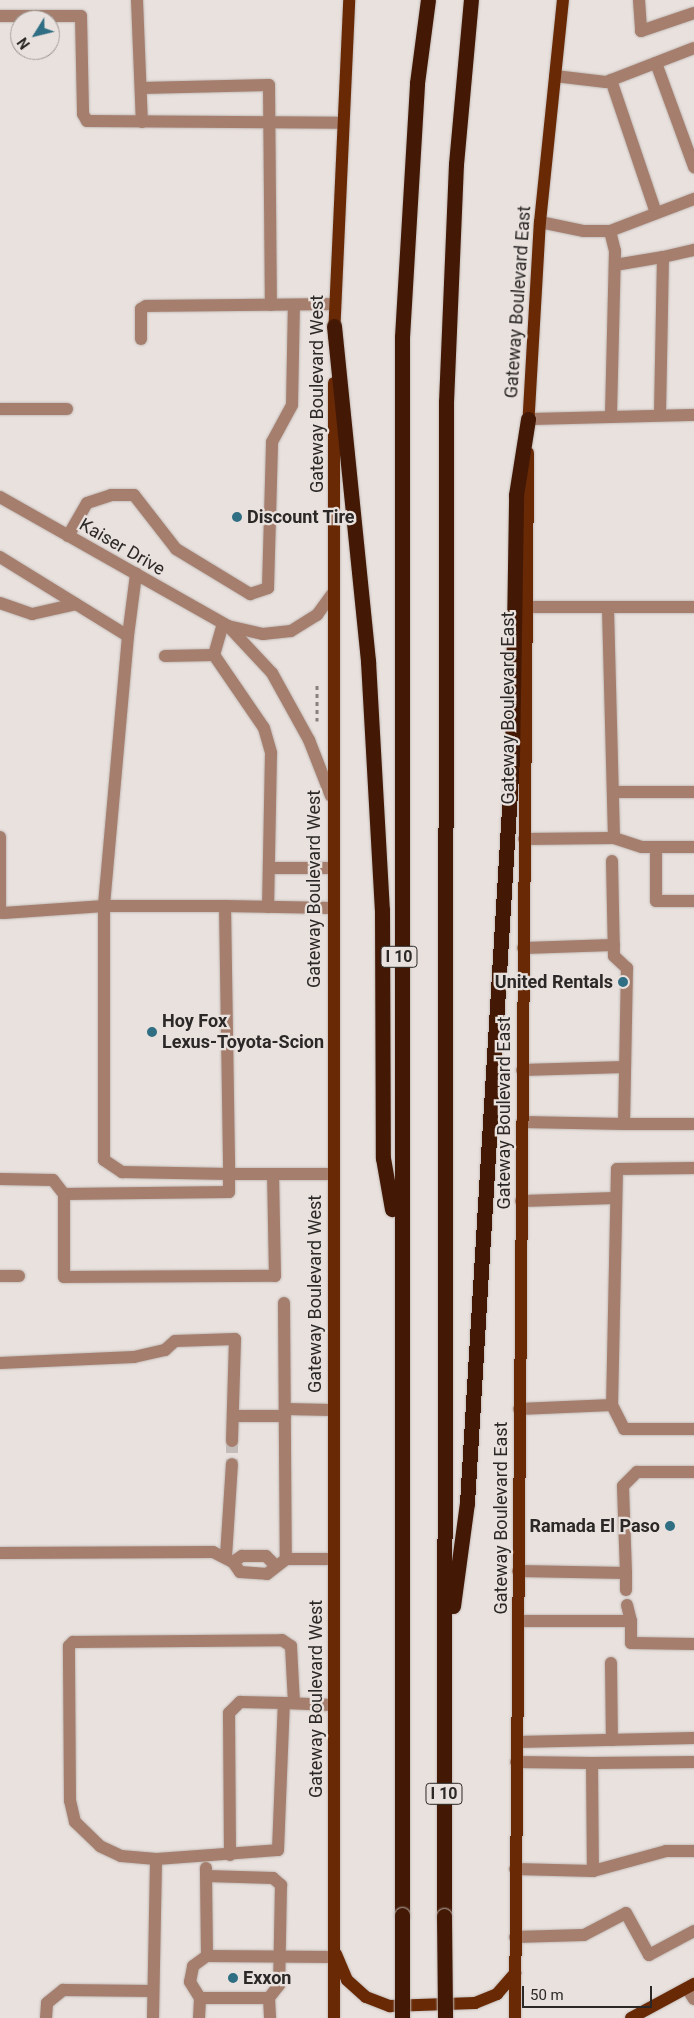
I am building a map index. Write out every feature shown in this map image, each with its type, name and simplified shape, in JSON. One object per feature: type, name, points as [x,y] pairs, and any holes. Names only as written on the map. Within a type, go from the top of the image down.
[{"type":"highway","name":"I 10","points":[[402,2018],[399,1246],[402,337],[414,122],[428,0]]},
{"type":"highway","name":"I 10","points":[[445,2018],[446,402],[456,173],[470,0]]},
{"type":"highway","points":[[334,326],[368,661],[382,910],[383,1158],[399,1246]]},
{"type":"highway","points":[[445,1672],[466,1503],[516,692],[516,495],[528,419]]},
{"type":"main road","name":"Gateway Boulevard West","points":[[334,2018],[331,796],[334,592],[334,304],[342,123],[350,0]]},
{"type":"main road","name":"Gateway Boulevard East","points":[[515,2018],[528,419],[540,222],[563,0]]},
{"type":"main road","points":[[334,1954],[348,1980],[366,1997],[390,2006],[475,2003],[497,1994],[515,1973]]},
{"type":"main road","points":[[631,2018],[650,2013],[691,1986]]},
{"type":"street","points":[[137,0],[142,122]]},
{"type":"street","points":[[639,0],[641,31],[694,12]]},
{"type":"street","points":[[0,16],[81,16],[84,118],[142,122],[342,123]]},
{"type":"street","points":[[555,76],[611,80],[694,48]]},
{"type":"street","points":[[656,63],[694,167]]},
{"type":"street","points":[[611,80],[656,213]]},
{"type":"street","points":[[141,88],[269,85],[271,305]]},
{"type":"street","points":[[540,222],[584,231],[610,231],[694,200]]},
{"type":"street","points":[[610,231],[615,265],[611,417]]},
{"type":"street","points":[[615,265],[694,250]]},
{"type":"street","points":[[660,416],[663,257]]},
{"type":"street","points":[[141,339],[141,309],[146,306],[334,304]]},
{"type":"street","points":[[68,536],[87,503],[111,495],[134,495],[176,549],[250,594],[268,588],[272,442],[292,405],[294,305]]},
{"type":"street","points":[[0,409],[67,409]]},
{"type":"street","points":[[528,419],[694,415]]},
{"type":"street","name":"Kaiser Drive","points":[[0,497],[225,625],[272,673],[309,740],[331,796]]},
{"type":"street","points":[[0,557],[128,636]]},
{"type":"street","points":[[136,574],[128,636],[104,906],[104,1160],[122,1172],[332,1174]]},
{"type":"street","name":"Kaiser Drive","points":[[225,625],[263,634],[291,631],[317,615],[334,592]]},
{"type":"street","points":[[0,603],[32,614],[76,604]]},
{"type":"street","points":[[526,607],[608,610],[694,607]]},
{"type":"street","points":[[608,610],[614,838]]},
{"type":"street","points":[[214,655],[225,625]]},
{"type":"street","points":[[165,656],[214,655]]},
{"type":"street","points":[[214,655],[264,728],[271,753],[268,907]]},
{"type":"street","points":[[614,792],[694,792]]},
{"type":"street","points":[[0,838],[1,913],[104,906],[332,908]]},
{"type":"street","points":[[524,839],[614,838],[656,847],[694,847]]},
{"type":"street","points":[[656,847],[656,900],[694,901]]},
{"type":"street","points":[[612,861],[614,956],[627,968],[624,1124]]},
{"type":"street","points":[[269,868],[332,868]]},
{"type":"street","points":[[64,1194],[229,1192],[225,906]]},
{"type":"street","points":[[523,948],[614,946]]},
{"type":"street","points":[[522,1070],[625,1067]]},
{"type":"street","points":[[522,1122],[694,1124]]},
{"type":"street","points":[[694,1168],[617,1169],[612,1405],[624,1429],[694,1429]]},
{"type":"street","points":[[0,1179],[53,1180],[64,1194],[64,1277],[274,1276],[273,1174]]},
{"type":"street","points":[[521,1201],[616,1198]]},
{"type":"street","points":[[0,1276],[19,1276]]},
{"type":"street","points":[[281,1562],[285,1412],[284,1303]]},
{"type":"street","points":[[0,1363],[134,1357],[165,1350],[175,1341],[235,1339],[235,1416],[232,1441]]},
{"type":"street","points":[[519,1409],[612,1405]]},
{"type":"street","points":[[235,1416],[332,1410]]},
{"type":"street","points":[[230,1559],[232,1464]]},
{"type":"street","points":[[626,1590],[624,1486],[637,1472],[694,1472]]},
{"type":"street","points":[[0,1553],[213,1552],[230,1559],[242,1556],[266,1556],[281,1562],[333,1558]]},
{"type":"street","points":[[518,1571],[626,1573]]},
{"type":"street","points":[[627,1605],[631,1621],[632,1643],[694,1644]]},
{"type":"street","points":[[518,1621],[631,1621]]},
{"type":"street","points":[[282,1640],[291,1646],[289,1703],[278,1850],[230,1855],[156,1859],[121,1856],[100,1846],[75,1822],[70,1801],[69,1646],[73,1642],[282,1640]]},
{"type":"street","points":[[612,1663],[612,1740]]},
{"type":"street","points":[[230,1855],[229,1713],[240,1702],[333,1705]]},
{"type":"street","points":[[517,1742],[694,1738]]},
{"type":"street","points":[[516,1762],[694,1762]]},
{"type":"street","points":[[592,1763],[593,1871]]},
{"type":"street","points":[[516,1869],[593,1871],[666,1851],[694,1851]]},
{"type":"street","points":[[206,1857],[207,1956]]},
{"type":"street","points":[[153,2018],[156,1859]]},
{"type":"street","points":[[206,1876],[273,1878],[279,1882],[281,1957],[278,1985],[269,1998],[270,2018]]},
{"type":"street","points":[[515,1937],[584,1935],[626,1913],[649,1955],[694,1931]]},
{"type":"street","points":[[269,1998],[200,1998],[191,1989],[191,1970],[207,1956],[281,1957],[334,1954]]},
{"type":"street","points":[[691,1986],[694,2000]]},
{"type":"street","points":[[46,2018],[47,2003],[63,1990],[153,1991]]},
{"type":"street","points":[[199,2018],[200,1998]]},
{"type":"path","points":[[308,724],[317,724],[318,679]]},
{"type":"tunnel","points":[[232,1441],[232,1464]]},
{"type":"place","name":"Discount Tire","points":[[237,517]]},
{"type":"place","name":"United Rentals","points":[[623,982]]},
{"type":"place","name":"Hoy Fox Lexus-Toyota-Scion","points":[[152,1032]]},
{"type":"place","name":"Ramada El Paso","points":[[670,1526]]},
{"type":"place","name":"Exxon","points":[[233,1978]]}]
